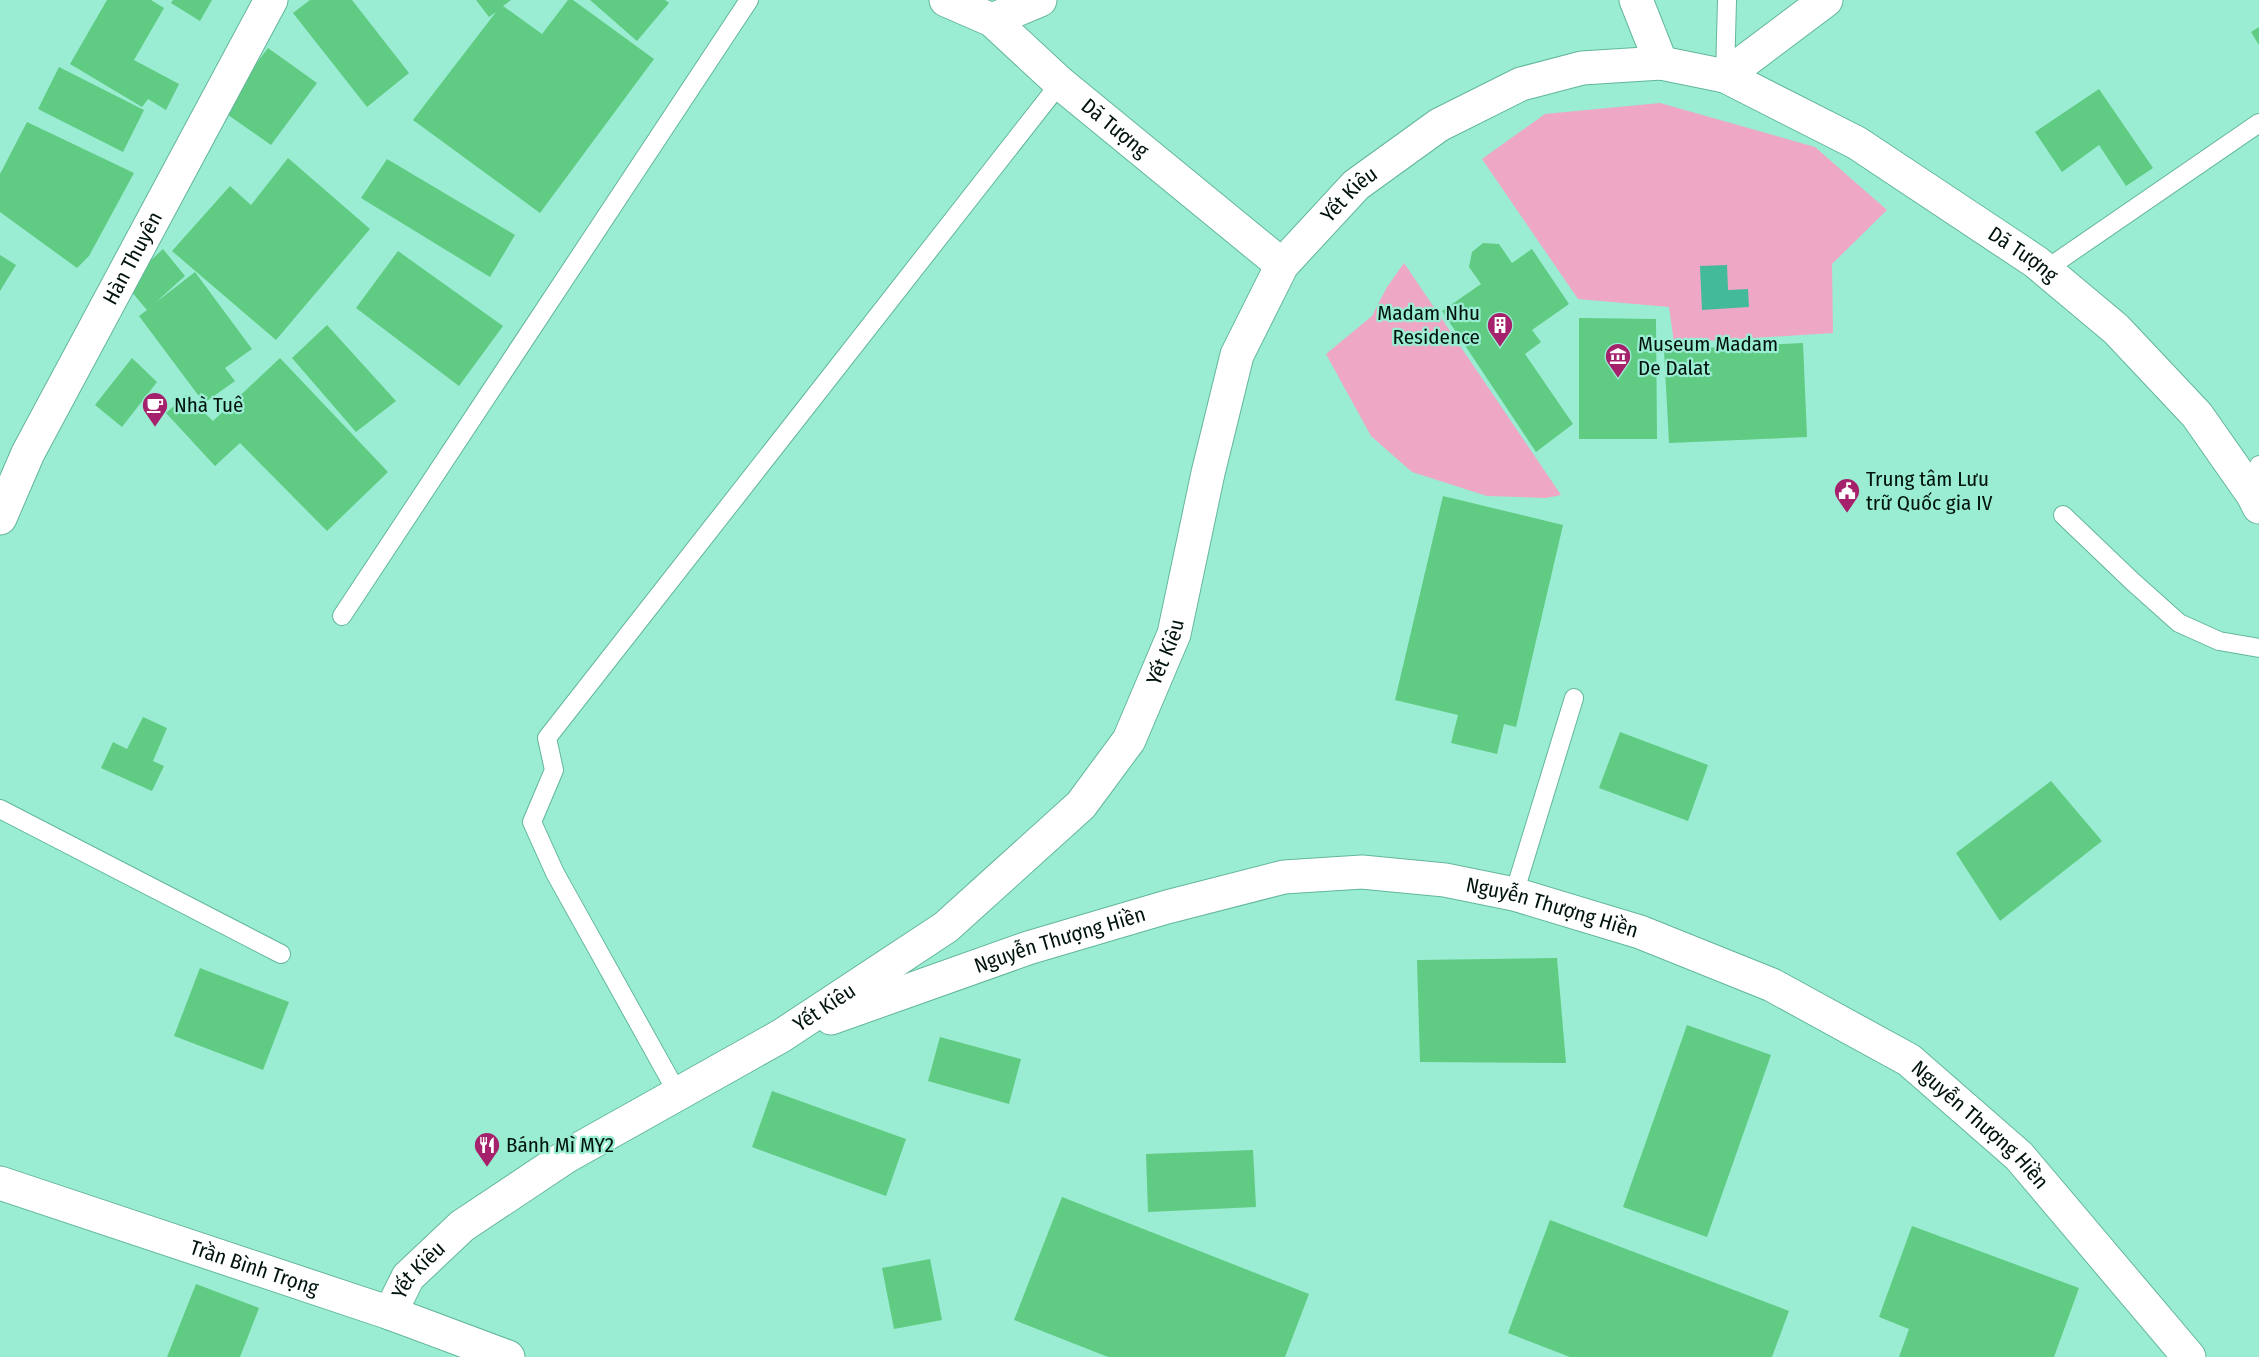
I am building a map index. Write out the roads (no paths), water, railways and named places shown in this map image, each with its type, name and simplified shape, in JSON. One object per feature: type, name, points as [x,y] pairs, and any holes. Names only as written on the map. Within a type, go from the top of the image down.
[{"type":"street","name":"Hàn Thuyên","points":[[0,518],[28,453],[271,0]]},
{"type":"street","name":"Dã Tượng","points":[[946,0],[992,20],[1060,83],[1282,265]]},
{"type":"street","points":[[992,20],[1040,0]]},
{"type":"street","points":[[1636,0],[1661,63]]},
{"type":"street","points":[[1725,76],[1826,0]]},
{"type":"street","name":"Yết Kiêu","points":[[390,1313],[408,1277],[462,1226],[567,1156],[781,1036],[946,927],[1081,805],[1129,740],[1174,634],[1208,473],[1237,355],[1282,265],[1356,185],[1439,125],[1521,84],[1582,68],[1661,63],[1725,76]]},
{"type":"street","name":"Dã Tượng","points":[[1725,76],[1857,143],[2045,270],[2116,329],[2197,415],[2257,489]]},
{"type":"street","name":"Nguyễn Thượng Hiền","points":[[781,1036],[1028,948],[1167,907],[1284,877],[1362,872],[1445,880],[1514,894],[1640,932],[1772,985],[1909,1060],[2019,1156],[2188,1357]]},
{"type":"street","name":"Trần Bình Trọng","points":[[0,1184],[390,1313],[508,1357]]},
{"type":"lane","points":[[342,616],[749,0]]},
{"type":"lane","points":[[1725,76],[1727,0]]},
{"type":"lane","points":[[678,1094],[555,873],[532,822],[554,770],[547,738],[1060,83]]},
{"type":"lane","points":[[2045,270],[2259,123]]},
{"type":"lane","points":[[2063,515],[2179,623],[2219,641],[2259,648]]},
{"type":"lane","points":[[1514,894],[1574,698]]},
{"type":"lane","points":[[0,809],[281,954]]},
{"type":"place","name":"Madam Nhu Residence","points":[[1500,348]]},
{"type":"place","name":"Museum Madam De Dalat","points":[[1618,379]]},
{"type":"place","name":"Nhà Tuê","points":[[155,428]]},
{"type":"place","name":"Trung tâm Lưu trữ Quốc gia IV","points":[[1847,514]]},
{"type":"place","name":"Bánh Mì MY2","points":[[487,1168]]}]
